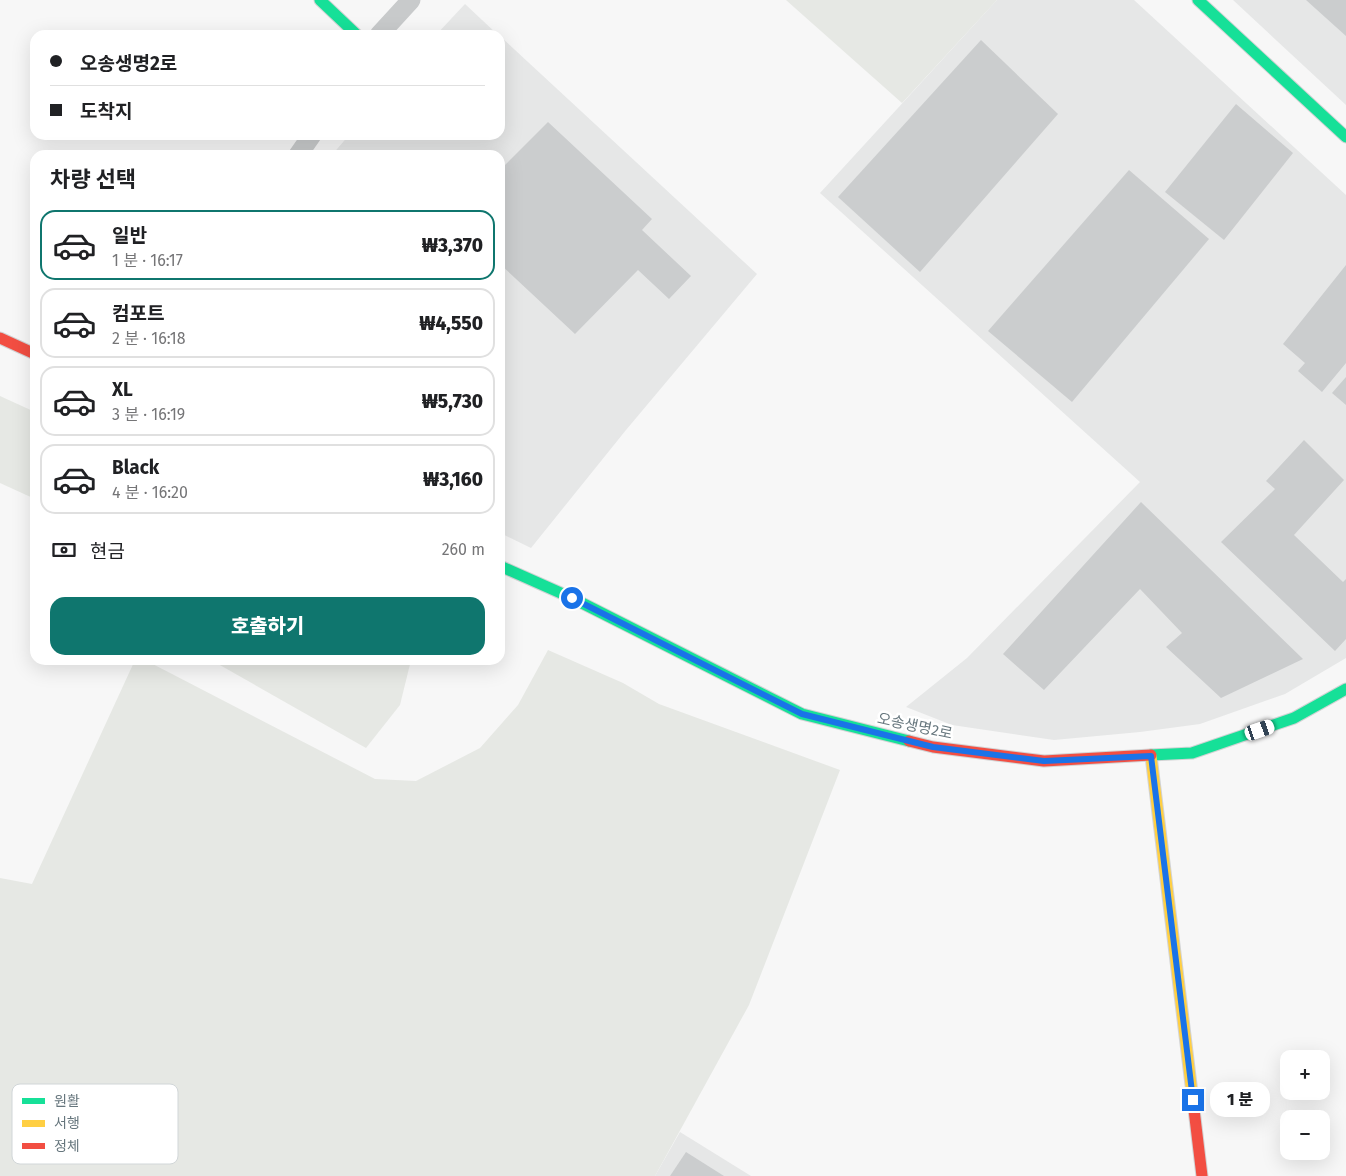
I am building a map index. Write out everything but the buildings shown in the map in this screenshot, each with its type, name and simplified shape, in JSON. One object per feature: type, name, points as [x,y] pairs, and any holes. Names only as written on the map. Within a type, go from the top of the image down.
[{"type":"street","points":[[320,0],[352,30]]},
{"type":"street","points":[[383,30],[410,0]]},
{"type":"street","points":[[1198,0],[1346,137]]},
{"type":"street","points":[[0,338],[30,352]]},
{"type":"street","name":"오송생명2로","points":[[505,568],[572,598],[802,714],[933,747],[1044,761],[1192,753],[1294,718],[1346,689]]},
{"type":"street","points":[[1151,756],[1202,1176]]},
{"type":"shaded area","points":[[786,0],[997,0],[902,103]]},
{"type":"shaded area","points":[[997,0],[1134,0],[1346,195],[1346,658],[1285,694],[1200,724],[1054,740],[952,725],[906,707],[967,658],[1140,482],[820,193]]},
{"type":"shaded area","points":[[1233,0],[1346,0],[1346,105]]},
{"type":"shaded area","points":[[465,4],[493,30],[441,30]]},
{"type":"shaded area","points":[[505,41],[757,274],[626,430],[531,548],[505,535],[505,150],[336,150],[345,140],[505,140]]},
{"type":"shaded area","points":[[0,396],[30,410],[30,497],[0,483]]},
{"type":"shaded area","points":[[548,650],[623,683],[659,704],[840,770],[749,1005],[655,1176],[0,1176],[0,878],[32,884],[133,665],[155,665],[375,779],[416,781],[480,748],[518,705]]},
{"type":"shaded area","points":[[220,665],[410,665],[400,705],[366,748]]},
{"type":"shaded area","points":[[680,1132],[751,1176],[655,1176]]},
{"type":"traffic: fast","points":[[320,0],[352,30]]},
{"type":"traffic: fast","points":[[1198,0],[1346,137]]},
{"type":"traffic: fast","points":[[505,568],[572,598],[802,714],[909,741]]},
{"type":"traffic: fast","points":[[1151,755],[1192,753],[1294,718],[1346,689]]},
{"type":"traffic: slow","points":[[1151,756],[1192,1093]]},
{"type":"traffic: jam","points":[[0,338],[30,352]]},
{"type":"traffic: jam","points":[[909,741],[933,747],[1044,761],[1151,755]]},
{"type":"traffic: jam","points":[[1192,1093],[1202,1176]]},
{"type":"route","points":[[572,598],[802,714],[933,747],[1044,761],[1151,756],[1193,1100]]}]
